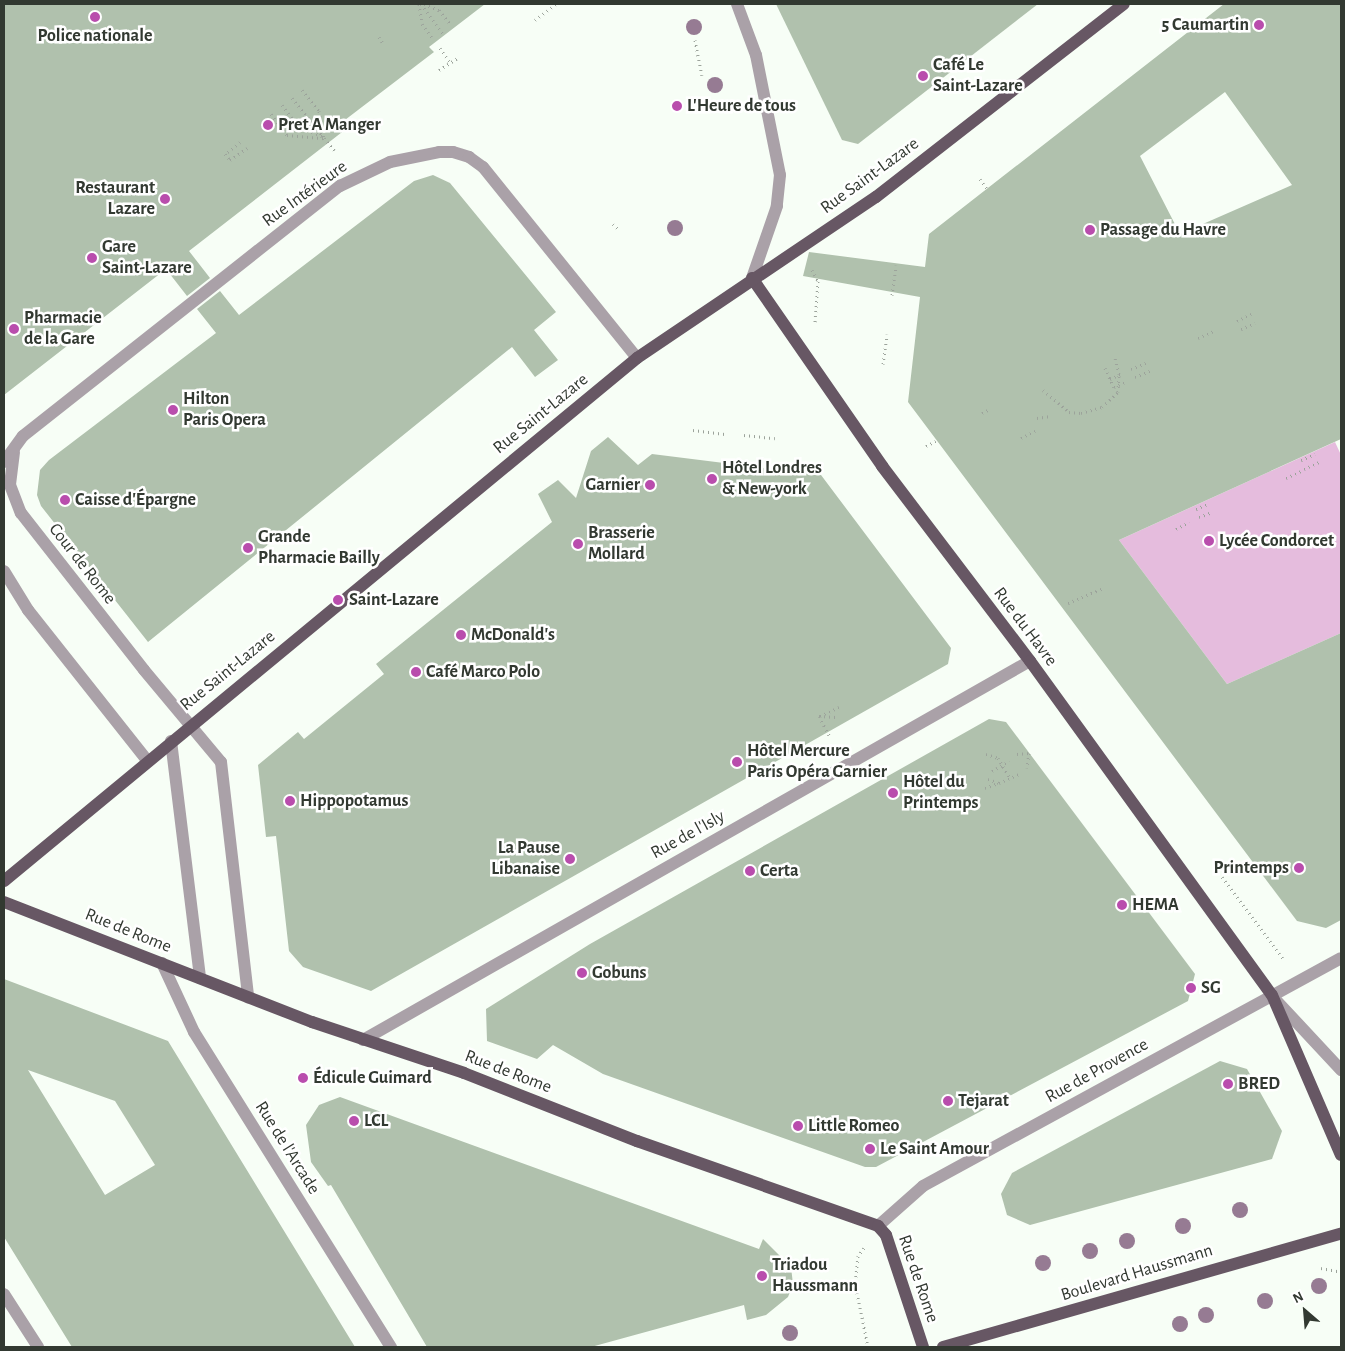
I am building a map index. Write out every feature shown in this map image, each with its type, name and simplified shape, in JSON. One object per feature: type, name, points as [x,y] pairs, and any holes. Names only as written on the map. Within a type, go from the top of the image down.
[{"type":"main road","name":"Rue Saint-Lazare","points":[[4,881],[147,760],[637,358],[752,278],[876,197],[1124,4]]},
{"type":"main road","name":"Rue du Havre","points":[[752,278],[882,466],[1030,661],[1272,995],[1341,1155]]},
{"type":"main road","name":"Rue de Rome","points":[[4,902],[363,1040],[464,1074],[636,1141],[878,1226],[886,1235],[923,1347]]},
{"type":"main road","name":"Boulevard Haussmann","points":[[942,1347],[1341,1234]]},
{"type":"street","points":[[737,4],[756,56],[780,175],[777,206],[752,278]]},
{"type":"street","name":"Rue Intérieure","points":[[23,436],[340,186],[380,166],[439,152],[469,157],[483,166],[637,358]]},
{"type":"street","points":[[4,462],[23,436]]},
{"type":"street","name":"Cour de Rome","points":[[23,436],[10,462],[10,485],[18,507],[189,726],[221,762],[248,997]]},
{"type":"street","points":[[4,571],[34,617],[147,760]]},
{"type":"street","name":"Rue de l'Isly","points":[[363,1040],[1030,661]]},
{"type":"street","points":[[171,741],[200,978]]},
{"type":"street","name":"Rue de Provence","points":[[878,1226],[923,1186],[1341,958]]},
{"type":"street","name":"Rue de l'Arcade","points":[[162,963],[194,1032],[391,1347]]},
{"type":"street","name":"Rue du Havre","points":[[1272,995],[1341,1070]]},
{"type":"street","points":[[4,1294],[38,1347]]},
{"type":"path","points":[[421,4],[440,10],[451,25]]},
{"type":"path","points":[[421,4],[442,33]]},
{"type":"path","points":[[421,4],[422,24],[433,39]]},
{"type":"path","points":[[535,20],[556,4]]},
{"type":"path","points":[[379,37],[384,45]]},
{"type":"path","points":[[695,40],[702,75]]},
{"type":"path","points":[[440,48],[450,63]]},
{"type":"path","points":[[439,70],[459,57]]},
{"type":"path","points":[[302,90],[319,111],[324,138]]},
{"type":"path","points":[[292,98],[334,150]]},
{"type":"path","points":[[282,105],[298,126],[324,138]]},
{"type":"path","points":[[271,114],[287,135],[324,138]]},
{"type":"path","points":[[240,142],[224,154],[230,160],[246,148]]},
{"type":"path","points":[[980,179],[987,189]]},
{"type":"path","points":[[892,295],[896,265]]},
{"type":"path","points":[[1237,321],[1251,314]]},
{"type":"path","points":[[1241,329],[1255,323]]},
{"type":"path","points":[[1198,338],[1214,331]]},
{"type":"path","points":[[883,364],[887,334]]},
{"type":"path","points":[[1042,390],[1069,412],[1081,413],[1102,407],[1118,392],[1120,379],[1114,358]]},
{"type":"path","points":[[1131,370],[1146,363]]},
{"type":"path","points":[[1105,368],[1114,387],[1125,382]]},
{"type":"path","points":[[1135,377],[1150,371]]},
{"type":"path","points":[[1110,379],[1121,374]]},
{"type":"path","points":[[982,413],[990,409]]},
{"type":"path","points":[[1037,418],[1052,416]]},
{"type":"path","points":[[693,430],[727,434]]},
{"type":"path","points":[[1021,438],[1036,431]]},
{"type":"path","points":[[744,435],[775,438]]},
{"type":"path","points":[[926,446],[936,440]]},
{"type":"path","points":[[1301,460],[1315,454]]},
{"type":"path","points":[[1286,478],[1319,462]]},
{"type":"path","points":[[1196,509],[1208,504]]},
{"type":"path","points":[[1199,517],[1212,512]]},
{"type":"path","points":[[1176,529],[1189,522]]},
{"type":"path","points":[[1068,603],[1104,588]]},
{"type":"path","points":[[819,716],[839,707]]},
{"type":"path","points":[[819,716],[836,716]]},
{"type":"path","points":[[819,716],[829,734]]},
{"type":"path","points":[[1017,754],[1029,753],[1027,768]]},
{"type":"path","points":[[986,754],[998,758],[1010,778]]},
{"type":"path","points":[[992,770],[1009,760]]},
{"type":"path","points":[[985,788],[1019,774]]},
{"type":"path","points":[[988,779],[999,783]]},
{"type":"path","points":[[855,1283],[868,1347]]},
{"type":"shaded area","points":[[1335,442],[1341,455],[1341,633],[1227,684],[1119,540]]},
{"type":"building","name":"Gare Saint-Lazare","points":[[4,4],[485,4],[429,47],[434,52],[341,123],[346,129],[189,251],[210,278],[187,296],[166,269],[4,395]]},
{"type":"building","points":[[776,4],[1038,4],[858,144],[842,140]]},
{"type":"building","points":[[1224,4],[1341,4],[1341,439],[1119,540],[1227,684],[1341,633],[1341,920],[1326,928],[1297,921],[908,402],[920,297],[803,276],[809,252],[925,267],[929,234]],"holes":[[[1225,92],[1292,185],[1180,234],[1140,156]]]},
{"type":"building","name":"Hilton Paris Opera","points":[[433,175],[450,183],[556,312],[534,330],[558,360],[535,377],[512,347],[148,642],[41,506],[37,495],[40,470],[49,460],[216,333],[197,309],[220,291],[239,315],[414,181]]},
{"type":"building","points":[[608,437],[638,465],[652,454],[821,475],[951,648],[948,664],[371,991],[303,967],[289,951],[276,836],[266,837],[258,765],[298,732],[304,739],[384,674],[376,664],[552,522],[538,494],[558,480],[576,498],[591,451]]},
{"type":"building","points":[[989,719],[1006,722],[1195,974],[1188,1001],[876,1167],[865,1167],[603,1074],[553,1045],[537,1059],[487,1041],[486,1009],[590,944]]},
{"type":"building","points":[[4,979],[168,1041],[355,1347],[72,1347],[4,1237]],"holes":[[[28,1070],[115,1101],[155,1165],[105,1195]]]},
{"type":"building","points":[[1220,1061],[1247,1069],[1282,1131],[1272,1159],[1030,1225],[1007,1215],[1001,1194],[1012,1173]]},
{"type":"building","points":[[340,1097],[759,1249],[763,1239],[791,1267],[793,1284],[788,1297],[766,1315],[747,1320],[744,1305],[591,1347],[427,1347],[331,1185],[328,1186],[311,1162],[306,1125],[319,1105]]},
{"type":"place","name":"Police nationale","points":[[95,17]]},
{"type":"place","name":"5 Caumartin","points":[[1259,25]]},
{"type":"place","name":"Café Le Saint-Lazare","points":[[923,76]]},
{"type":"place","name":"L'Heure de tous","points":[[677,106]]},
{"type":"place","name":"Pret A Manger","points":[[268,125]]},
{"type":"place","name":"Restaurant Lazare","points":[[165,199]]},
{"type":"place","name":"Passage du Havre","points":[[1090,230]]},
{"type":"place","name":"Gare Saint-Lazare","points":[[92,258]]},
{"type":"place","name":"Pharmacie de la Gare","points":[[14,329]]},
{"type":"place","name":"Hilton Paris Opera","points":[[173,410]]},
{"type":"place","name":"Hôtel Londres & New-york","points":[[712,479]]},
{"type":"place","name":"Garnier","points":[[650,485]]},
{"type":"place","name":"Caisse d'Épargne","points":[[65,500]]},
{"type":"place","name":"Lycée Condorcet","points":[[1209,541]]},
{"type":"place","name":"Brasserie Mollard","points":[[578,544]]},
{"type":"place","name":"Grande Pharmacie Bailly","points":[[248,548]]},
{"type":"place","name":"Saint-Lazare","points":[[338,600]]},
{"type":"place","name":"McDonald's","points":[[461,635]]},
{"type":"place","name":"Café Marco Polo","points":[[416,672]]},
{"type":"place","name":"Hôtel Mercure Paris Opéra Garnier","points":[[737,762]]},
{"type":"place","name":"Hôtel du Printemps","points":[[893,793]]},
{"type":"place","name":"Hippopotamus","points":[[290,801]]},
{"type":"place","name":"La Pause Libanaise","points":[[570,859]]},
{"type":"place","name":"Printemps","points":[[1299,868]]},
{"type":"place","name":"Certa","points":[[750,871]]},
{"type":"place","name":"HEMA","points":[[1122,905]]},
{"type":"place","name":"Gobuns","points":[[582,973]]},
{"type":"place","name":"SG","points":[[1191,988]]},
{"type":"place","name":"Édicule Guimard","points":[[303,1078]]},
{"type":"place","name":"BRED","points":[[1228,1084]]},
{"type":"place","name":"Tejarat","points":[[948,1101]]},
{"type":"place","name":"LCL","points":[[354,1121]]},
{"type":"place","name":"Little Romeo","points":[[798,1126]]},
{"type":"place","name":"Le Saint Amour","points":[[870,1149]]},
{"type":"place","name":"Triadou Haussmann","points":[[762,1276]]}]
